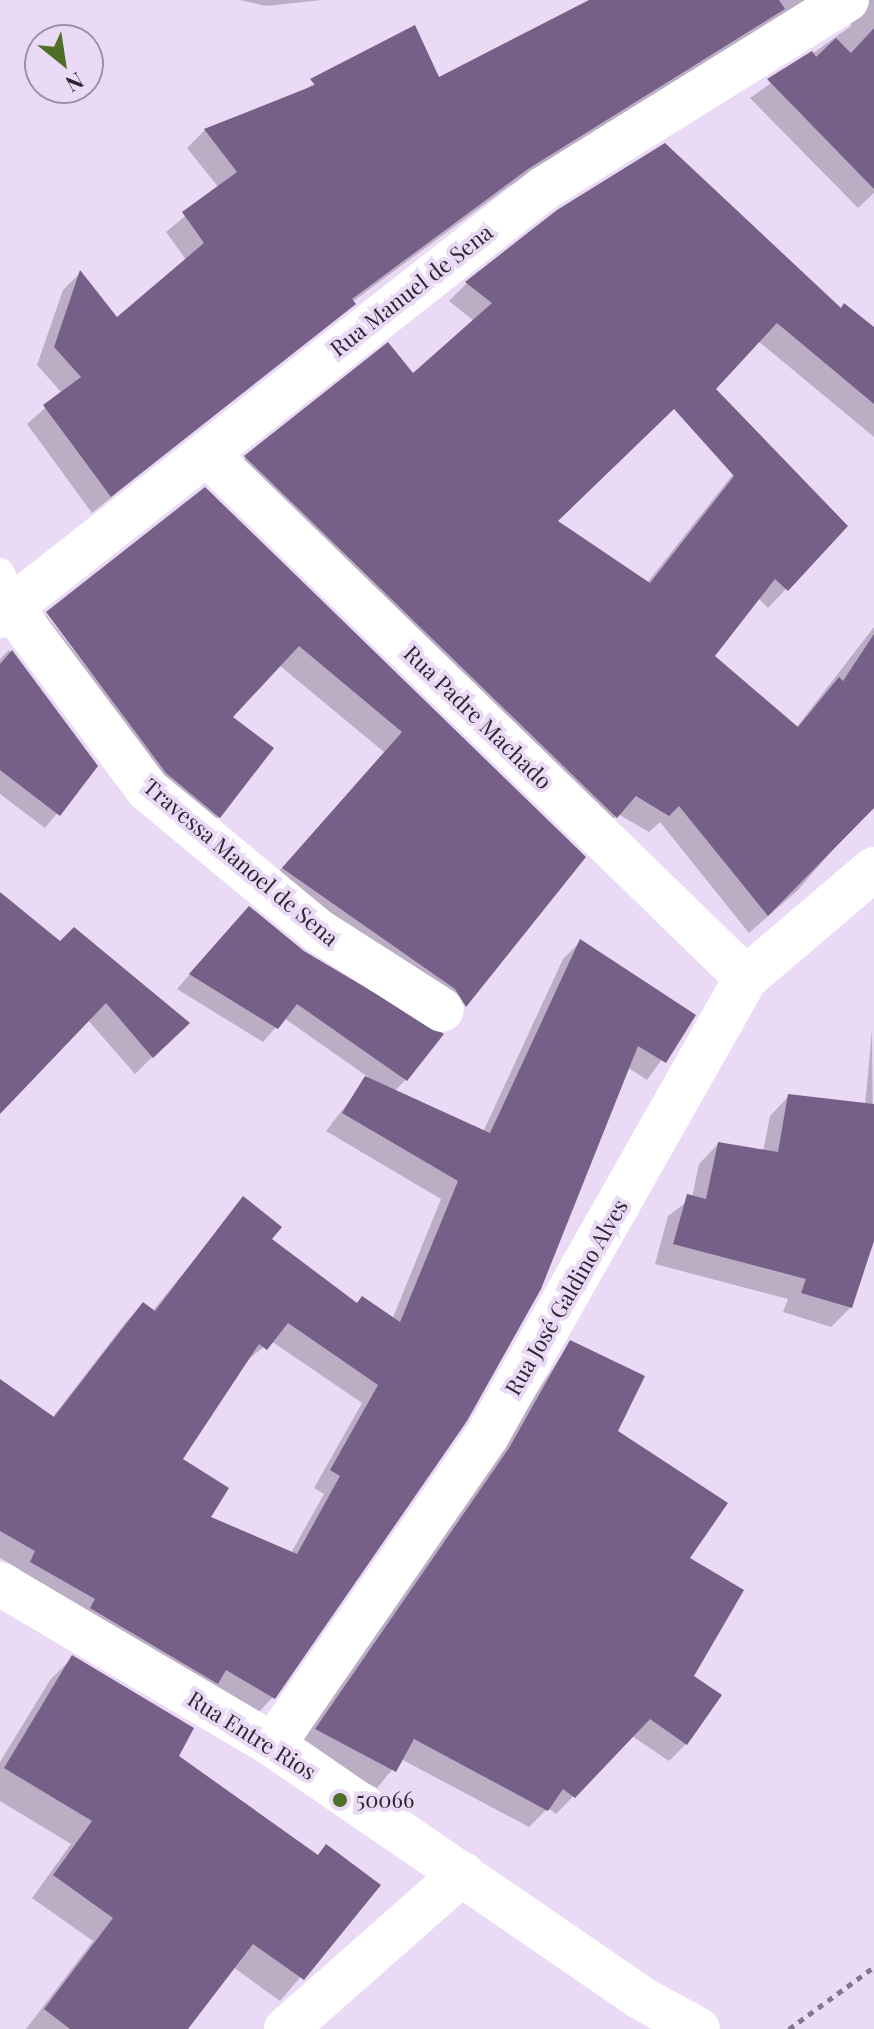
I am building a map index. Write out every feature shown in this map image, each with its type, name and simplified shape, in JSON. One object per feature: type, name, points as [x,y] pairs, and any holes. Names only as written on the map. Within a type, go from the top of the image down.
[{"type":"street","name":"Rua Manuel de Sena","points":[[7,599],[209,456],[423,276],[531,197],[800,12],[847,0]]},
{"type":"street","name":"Rua Padre Machado","points":[[209,456],[746,978]]},
{"type":"street","name":"Travessa Manoel de Sena","points":[[7,599],[148,790],[317,930],[442,1010]]},
{"type":"street","name":"Rua José Galdino Alves","points":[[273,1745],[488,1434],[746,978],[874,869]]},
{"type":"street","name":"Rua Entre Rios","points":[[0,1584],[273,1745],[462,1874],[639,2013],[698,2029]]},
{"type":"street","points":[[286,2029],[462,1874]]},
{"type":"path","points":[[789,2029],[874,1967]]},
{"type":"building","points":[[589,0],[779,0],[785,9],[528,169],[352,299],[356,304],[111,497],[43,405],[81,377],[54,347],[80,270],[117,317],[204,243],[182,212],[237,172],[204,129],[315,85],[310,79],[415,25],[439,77]]},
{"type":"building","points":[[874,28],[874,189],[767,79],[812,51],[816,57],[836,38],[851,53]]},
{"type":"building","points":[[665,143],[841,308],[844,303],[874,327],[874,404],[777,323],[716,389],[848,526],[788,591],[775,579],[715,656],[798,727],[839,677],[843,681],[874,634],[874,808],[768,916],[679,806],[669,816],[636,796],[617,818],[244,456],[388,342],[413,373],[492,303],[465,282],[557,210]],"holes":[[[674,409],[734,476],[650,583],[558,521]]]},
{"type":"building","points":[[205,487],[586,857],[466,1007],[455,989],[282,868],[402,732],[299,646],[233,717],[274,748],[220,818],[166,773],[46,612]]},
{"type":"building","points":[[12,650],[98,766],[60,816],[0,770],[0,664]]},
{"type":"building","points":[[0,892],[60,941],[74,927],[190,1023],[153,1058],[106,1003],[0,1114]]},
{"type":"building","points":[[249,906],[304,951],[444,1034],[407,1081],[297,1004],[278,1029],[189,974]]},
{"type":"building","points":[[580,939],[696,1015],[666,1063],[638,1046],[541,1289],[467,1421],[275,1699],[226,1670],[218,1684],[90,1608],[95,1599],[30,1562],[35,1551],[0,1531],[0,1379],[54,1417],[143,1302],[155,1311],[243,1196],[282,1227],[272,1239],[357,1303],[362,1296],[400,1322],[458,1181],[342,1113],[365,1076],[490,1133]],"holes":[[[288,1323],[378,1385],[330,1470],[340,1476],[297,1554],[211,1517],[229,1488],[183,1459],[259,1344],[267,1350]]]},
{"type":"building","points":[[788,1094],[874,1104],[874,1241],[852,1308],[801,1293],[806,1279],[673,1244],[687,1194],[706,1199],[718,1142],[778,1152]]},
{"type":"building","points":[[570,1340],[645,1376],[618,1431],[728,1503],[690,1558],[744,1590],[694,1676],[722,1695],[687,1745],[650,1719],[575,1798],[563,1789],[548,1811],[414,1739],[396,1772],[315,1729],[509,1448]]},
{"type":"building","points":[[72,1655],[194,1728],[179,1756],[318,1855],[326,1844],[381,1885],[304,1980],[253,1944],[188,2029],[70,2029],[44,2009],[113,1918],[53,1875],[92,1821],[4,1768]]},
{"type":"place","name":"50066","points":[[340,1800]]}]
